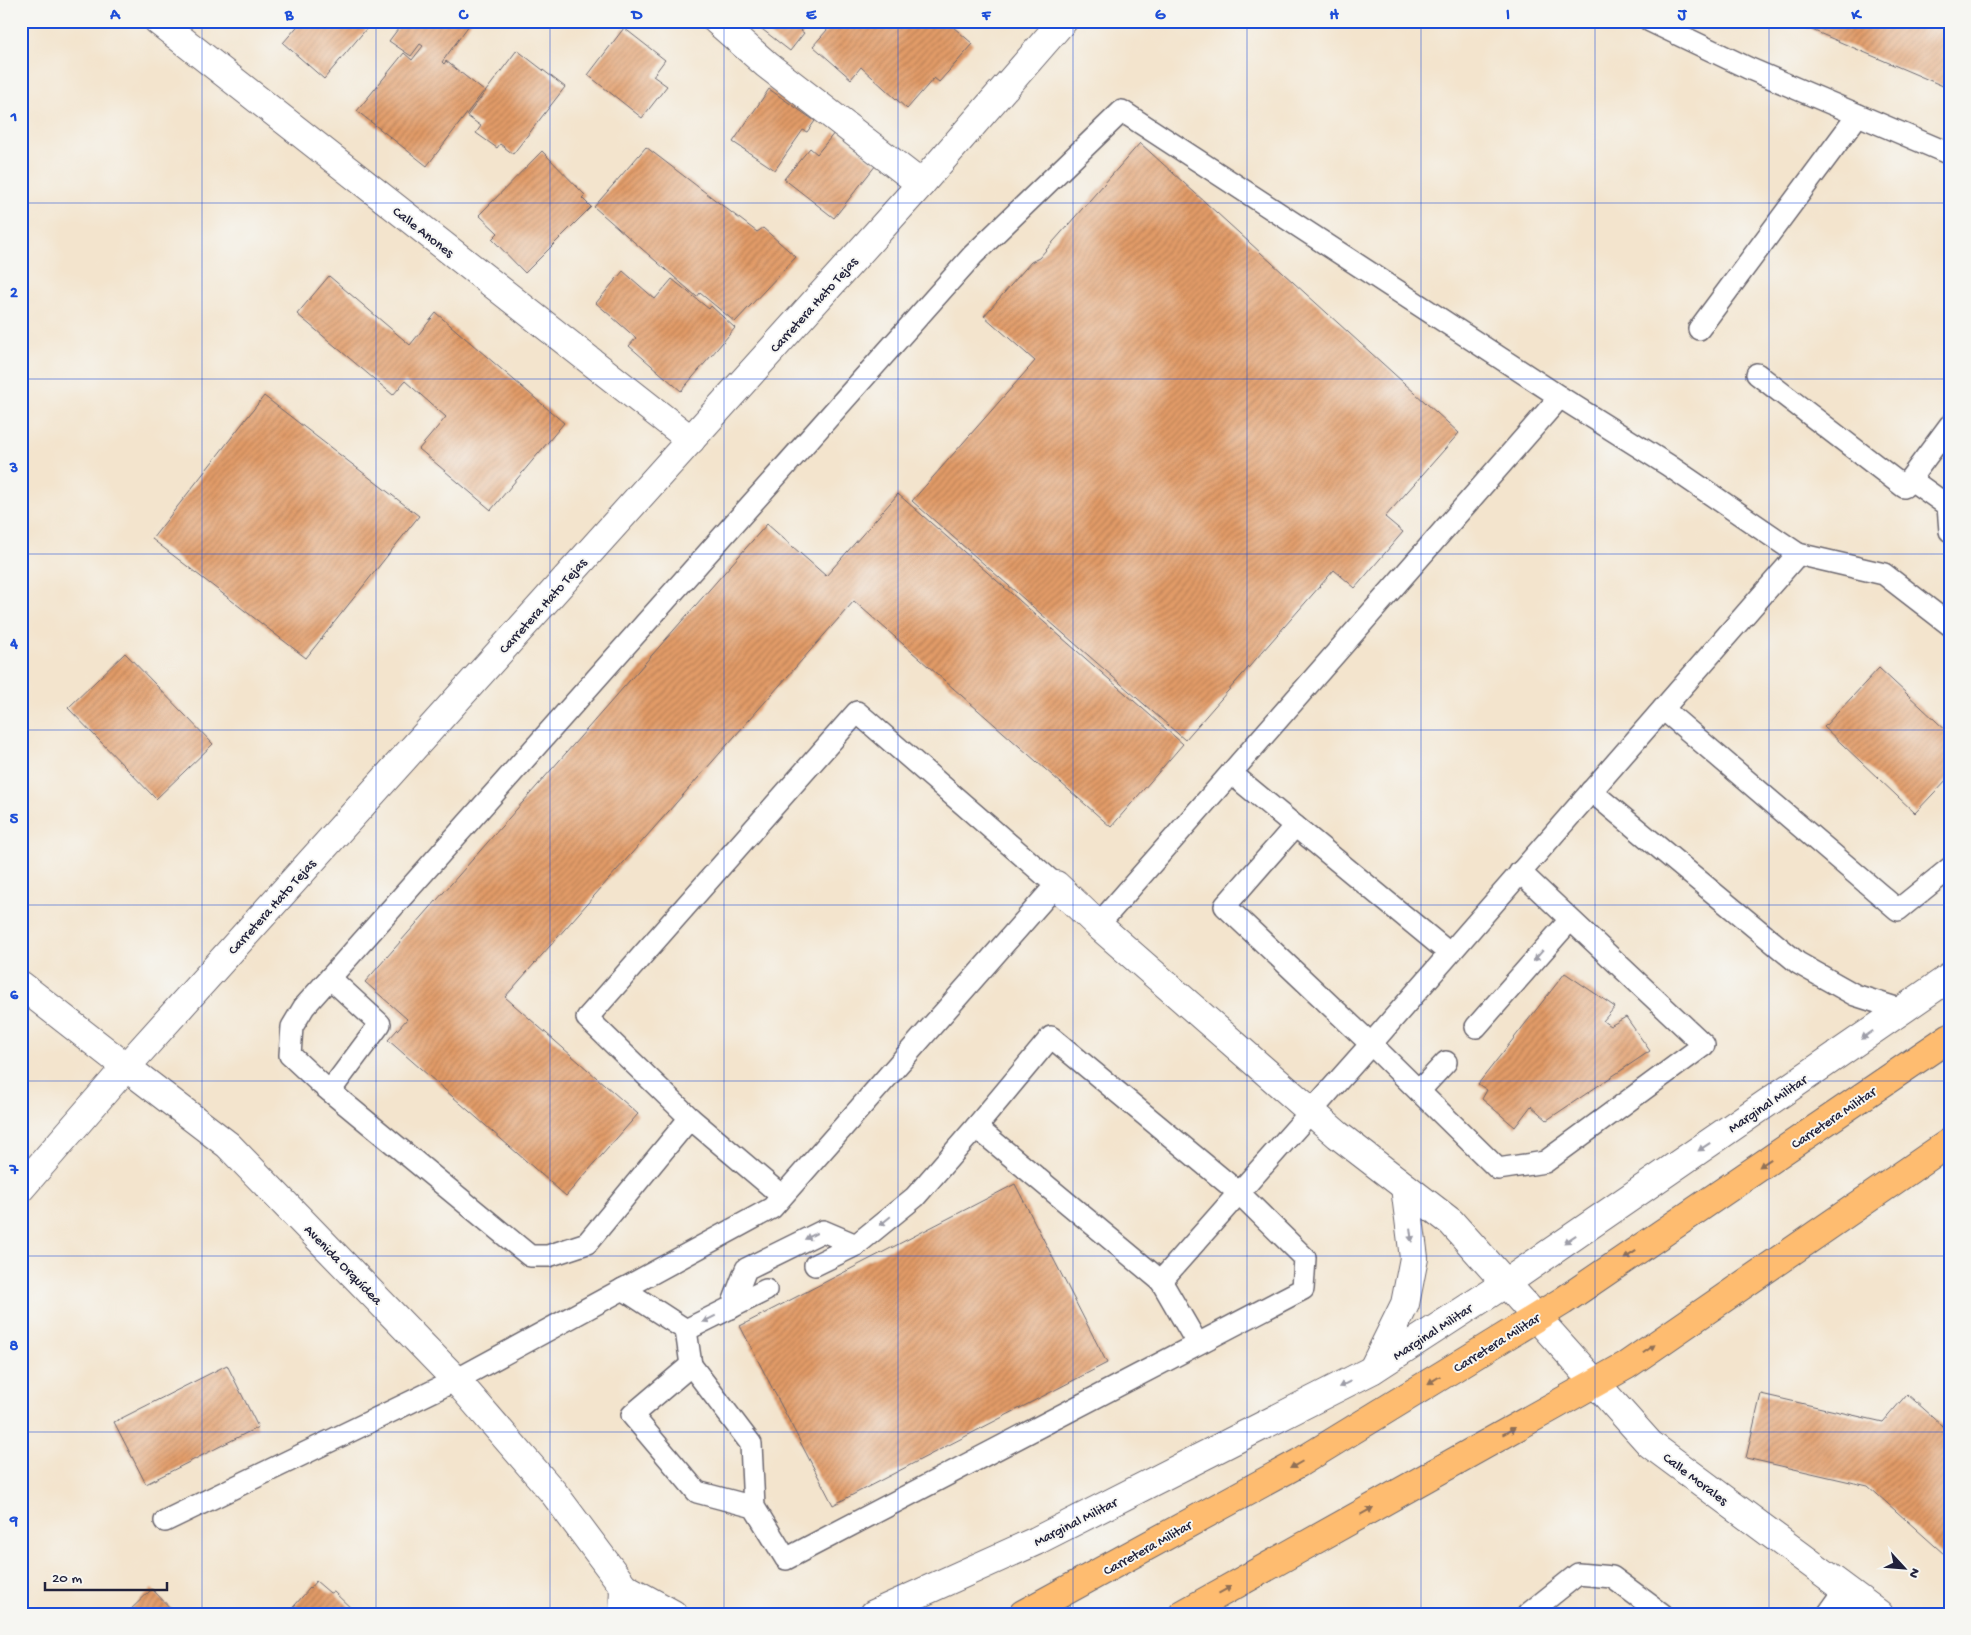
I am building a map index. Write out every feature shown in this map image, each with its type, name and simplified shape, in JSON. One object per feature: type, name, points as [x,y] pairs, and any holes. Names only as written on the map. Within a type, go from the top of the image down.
[{"type":"main road","name":"Carretera Militar","points":[[1023,1614],[1298,1463],[1563,1301],[1950,1037]]},
{"type":"main road","points":[[1183,1614],[1627,1365],[1950,1142]]},
{"type":"street","name":"Calle Anones","points":[[158,21],[691,440]]},
{"type":"street","points":[[717,21],[768,65],[921,184]]},
{"type":"street","name":"Carretera Hato Tejas","points":[[21,1188],[126,1067],[921,184],[1063,21]]},
{"type":"street","name":"Calle Morales","points":[[1056,885],[1098,925],[1338,1135],[1451,1222],[1650,1444],[1879,1614]]},
{"type":"street","name":"Marginal Militar","points":[[874,1614],[1036,1541],[1372,1370],[1506,1283],[1950,977]]},
{"type":"street","name":"Avenida Orquídea","points":[[21,985],[228,1145],[456,1380],[553,1492],[624,1587]]},
{"type":"street","points":[[1372,1370],[1405,1304],[1414,1258],[1405,1187]]},
{"type":"street","points":[[623,1614],[624,1587],[672,1614]]},
{"type":"lane","points":[[1650,21],[1748,68],[1950,154]]},
{"type":"lane","points":[[690,1118],[587,1243],[548,1256],[530,1256],[330,1092],[290,1055],[292,1027],[304,1007],[973,255],[1122,111],[1560,397],[1668,465],[1798,554],[1884,574],[1950,625]]},
{"type":"lane","points":[[1699,329],[1858,115]]},
{"type":"lane","points":[[1757,374],[1904,486],[1950,425]]},
{"type":"lane","points":[[1098,925],[1560,397]]},
{"type":"lane","points":[[1910,479],[1949,507],[1950,531]]},
{"type":"lane","points":[[1161,1281],[1371,1044],[1798,554]]},
{"type":"lane","points":[[1663,709],[1898,910],[1950,868]]},
{"type":"lane","points":[[165,1521],[456,1380],[772,1208],[1056,885],[857,712],[586,1018],[690,1118],[782,1196]]},
{"type":"lane","points":[[1231,773],[1449,953]]},
{"type":"lane","points":[[1591,791],[1798,963],[1855,995],[1902,1010]]},
{"type":"lane","points":[[1295,826],[1225,906],[1371,1044],[1498,1169],[1545,1162],[1704,1045],[1520,872]]},
{"type":"lane","points":[[1476,1027],[1570,920]]},
{"type":"lane","points":[[330,978],[380,1024],[330,1092]]},
{"type":"lane","points":[[622,1290],[686,1330],[691,1365],[751,1444],[754,1507],[786,1559],[1302,1288],[1305,1258],[1239,1193],[1051,1037],[915,1197],[856,1245],[815,1266]]},
{"type":"lane","points":[[1419,1091],[1446,1062]]},
{"type":"lane","points":[[976,1127],[1161,1281],[1197,1343]]},
{"type":"lane","points":[[731,1308],[746,1269],[823,1231],[856,1245]]},
{"type":"lane","points":[[686,1330],[766,1290]]},
{"type":"lane","points":[[691,1365],[632,1415],[697,1492],[754,1507]]},
{"type":"lane","points":[[1528,1614],[1578,1574],[1612,1577],[1662,1614]]},
{"type":"lane","points":[[1828,1614],[1846,1590]]},
{"type":"building","points":[[302,21],[358,21],[367,28],[324,79],[283,43]]},
{"type":"building","points":[[404,21],[472,21],[442,62],[444,64],[446,61],[484,91],[427,166],[357,111],[404,53],[412,60],[423,46],[420,44],[411,56],[389,41]]},
{"type":"building","points":[[760,21],[809,21],[801,31],[804,33],[790,51],[758,26]]},
{"type":"building","points":[[835,21],[946,21],[973,44],[939,82],[934,78],[907,109],[861,67],[851,79],[813,46]]},
{"type":"building","points":[[1791,21],[1950,21],[1950,89]]},
{"type":"building","points":[[624,28],[665,60],[653,76],[667,86],[642,118],[588,75]]},
{"type":"building","points":[[517,50],[565,87],[513,154],[500,144],[497,148],[476,133],[481,126],[467,116]]},
{"type":"building","points":[[769,89],[815,121],[807,132],[803,130],[775,170],[733,142]]},
{"type":"building","points":[[835,132],[876,165],[834,218],[784,179],[810,148],[817,154]]},
{"type":"building","points":[[1140,143],[1459,433],[1385,517],[1403,532],[1355,588],[1334,570],[1185,740],[912,501],[1035,361],[984,316],[1031,262],[1039,258]]},
{"type":"building","points":[[646,147],[757,232],[763,228],[796,257],[735,322],[700,293],[697,297],[594,207]]},
{"type":"building","points":[[542,151],[585,195],[582,198],[591,207],[525,273],[492,239],[498,233],[479,215]]},
{"type":"building","points":[[623,271],[655,299],[672,279],[709,309],[711,306],[735,328],[681,391],[629,346],[636,338],[596,303]]},
{"type":"building","points":[[329,276],[410,345],[436,313],[564,423],[491,510],[419,449],[446,417],[405,381],[393,395],[297,314]]},
{"type":"building","points":[[264,396],[419,516],[306,658],[152,539]]},
{"type":"building","points":[[898,494],[1183,744],[1111,827],[854,601],[505,997],[638,1114],[566,1196],[388,1040],[407,1019],[365,982],[767,524],[826,576]]},
{"type":"building","points":[[125,653],[213,744],[156,799],[68,708]]},
{"type":"building","points":[[1879,668],[1950,734],[1950,776],[1915,813],[1824,727]]},
{"type":"building","points":[[1565,973],[1615,1007],[1603,1021],[1610,1026],[1626,1017],[1650,1051],[1547,1120],[1531,1106],[1515,1127],[1482,1099],[1487,1090],[1478,1084]]},
{"type":"building","points":[[1015,1184],[1107,1363],[833,1505],[740,1326]]},
{"type":"building","points":[[227,1365],[258,1427],[146,1484],[114,1422]]},
{"type":"building","points":[[1761,1394],[1883,1422],[1907,1394],[1950,1432],[1950,1547],[1944,1554],[1868,1486],[1746,1458]]},
{"type":"building","points":[[316,1581],[330,1593],[334,1592],[357,1614],[291,1614],[289,1612]]},
{"type":"building","points":[[152,1589],[176,1614],[126,1614]]}]
